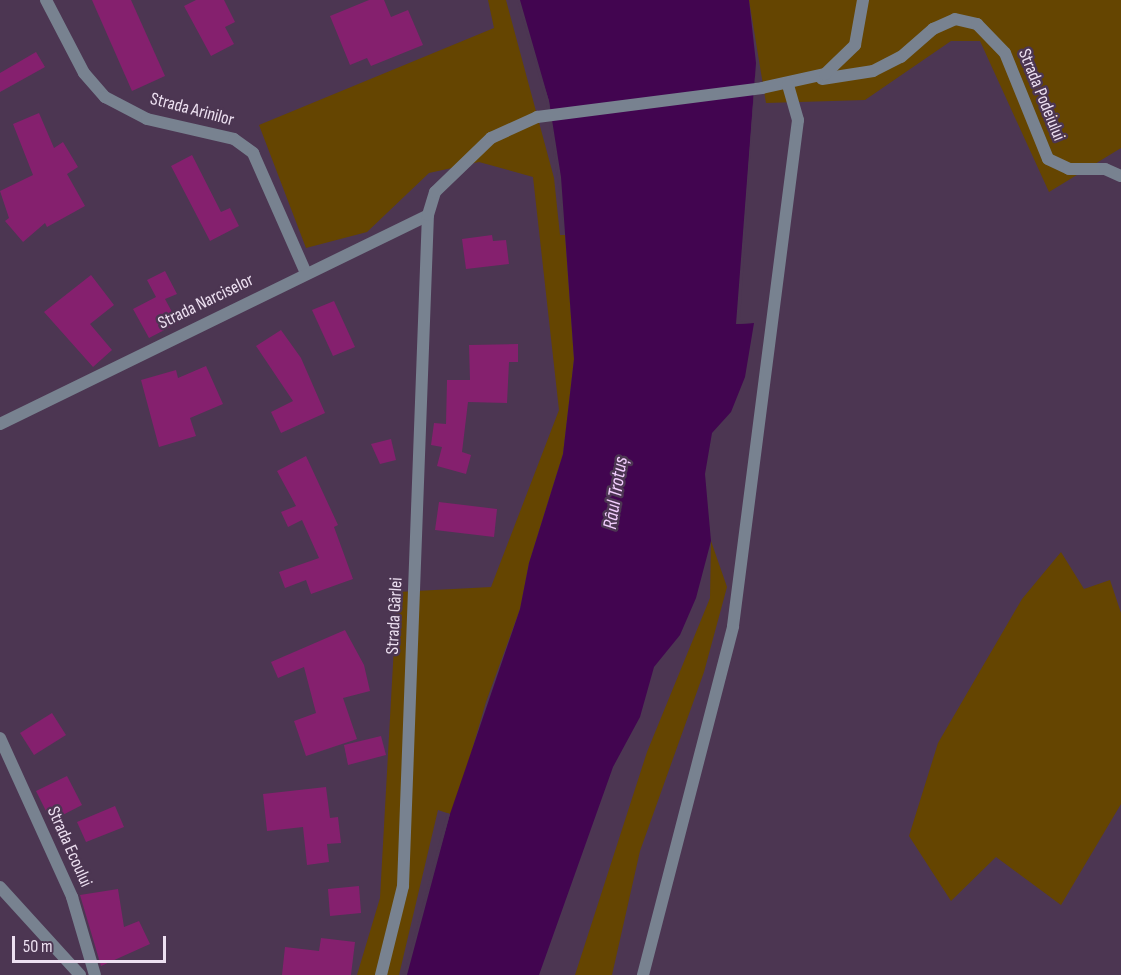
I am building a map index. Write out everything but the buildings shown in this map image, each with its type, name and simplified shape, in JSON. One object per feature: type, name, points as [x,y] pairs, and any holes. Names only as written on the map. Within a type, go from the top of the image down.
[{"type":"street","name":"Strada Arinilor","points":[[46,0],[84,73],[105,97],[147,118],[234,139],[253,153],[306,273]]},
{"type":"street","points":[[806,81],[848,56],[861,23],[863,0]]},
{"type":"street","name":"Strada Podeiului","points":[[428,214],[435,192],[462,162],[491,138],[537,117],[873,71],[901,57],[933,29],[955,19],[977,24],[996,38],[1005,53],[1048,159],[1070,169],[1105,169],[1121,176]]},
{"type":"street","points":[[643,975],[733,626],[798,120],[788,84]]},
{"type":"street","name":"Strada Narciselor","points":[[0,424],[428,214]]},
{"type":"street","name":"Strada Gârlei","points":[[381,975],[403,886],[430,257],[428,214]]},
{"type":"street","name":"Strada Ecoului","points":[[0,738],[72,897],[95,975]]},
{"type":"street","points":[[0,887],[80,975]]},
{"type":"shaded area","points":[[488,0],[506,0],[554,178],[560,235],[565,235],[574,359],[563,454],[529,563],[520,609],[486,702],[456,805],[450,814],[438,810],[399,975],[357,975],[380,898],[397,592],[491,587],[559,410],[533,177],[479,162],[429,173],[367,232],[306,248],[259,125],[494,28]]},
{"type":"shaded area","points":[[749,0],[1121,0],[1121,148],[1049,192],[980,41],[951,41],[865,100],[766,103]]},
{"type":"shaded area","points":[[711,541],[727,587],[704,672],[640,851],[612,975],[575,975],[647,752],[710,598]]},
{"type":"shaded area","points":[[1061,552],[1084,589],[1110,580],[1121,613],[1121,804],[1061,905],[996,857],[951,901],[909,836],[938,743],[1022,599]]},
{"type":"water","name":"Râul Trotuș","points":[[520,0],[749,0],[756,63],[737,324],[754,323],[745,377],[731,412],[712,433],[705,474],[711,541],[696,598],[680,635],[654,667],[640,717],[613,767],[539,975],[407,975],[450,814],[520,609],[529,563],[563,454],[574,359],[561,177],[549,101]]},
{"type":"pier","points":[[517,0],[549,101],[565,235],[546,101]]},
{"type":"pier","points":[[756,63],[740,321],[754,323],[736,324]]},
{"type":"pier","points":[[447,813],[450,814],[404,975],[404,974]]}]
